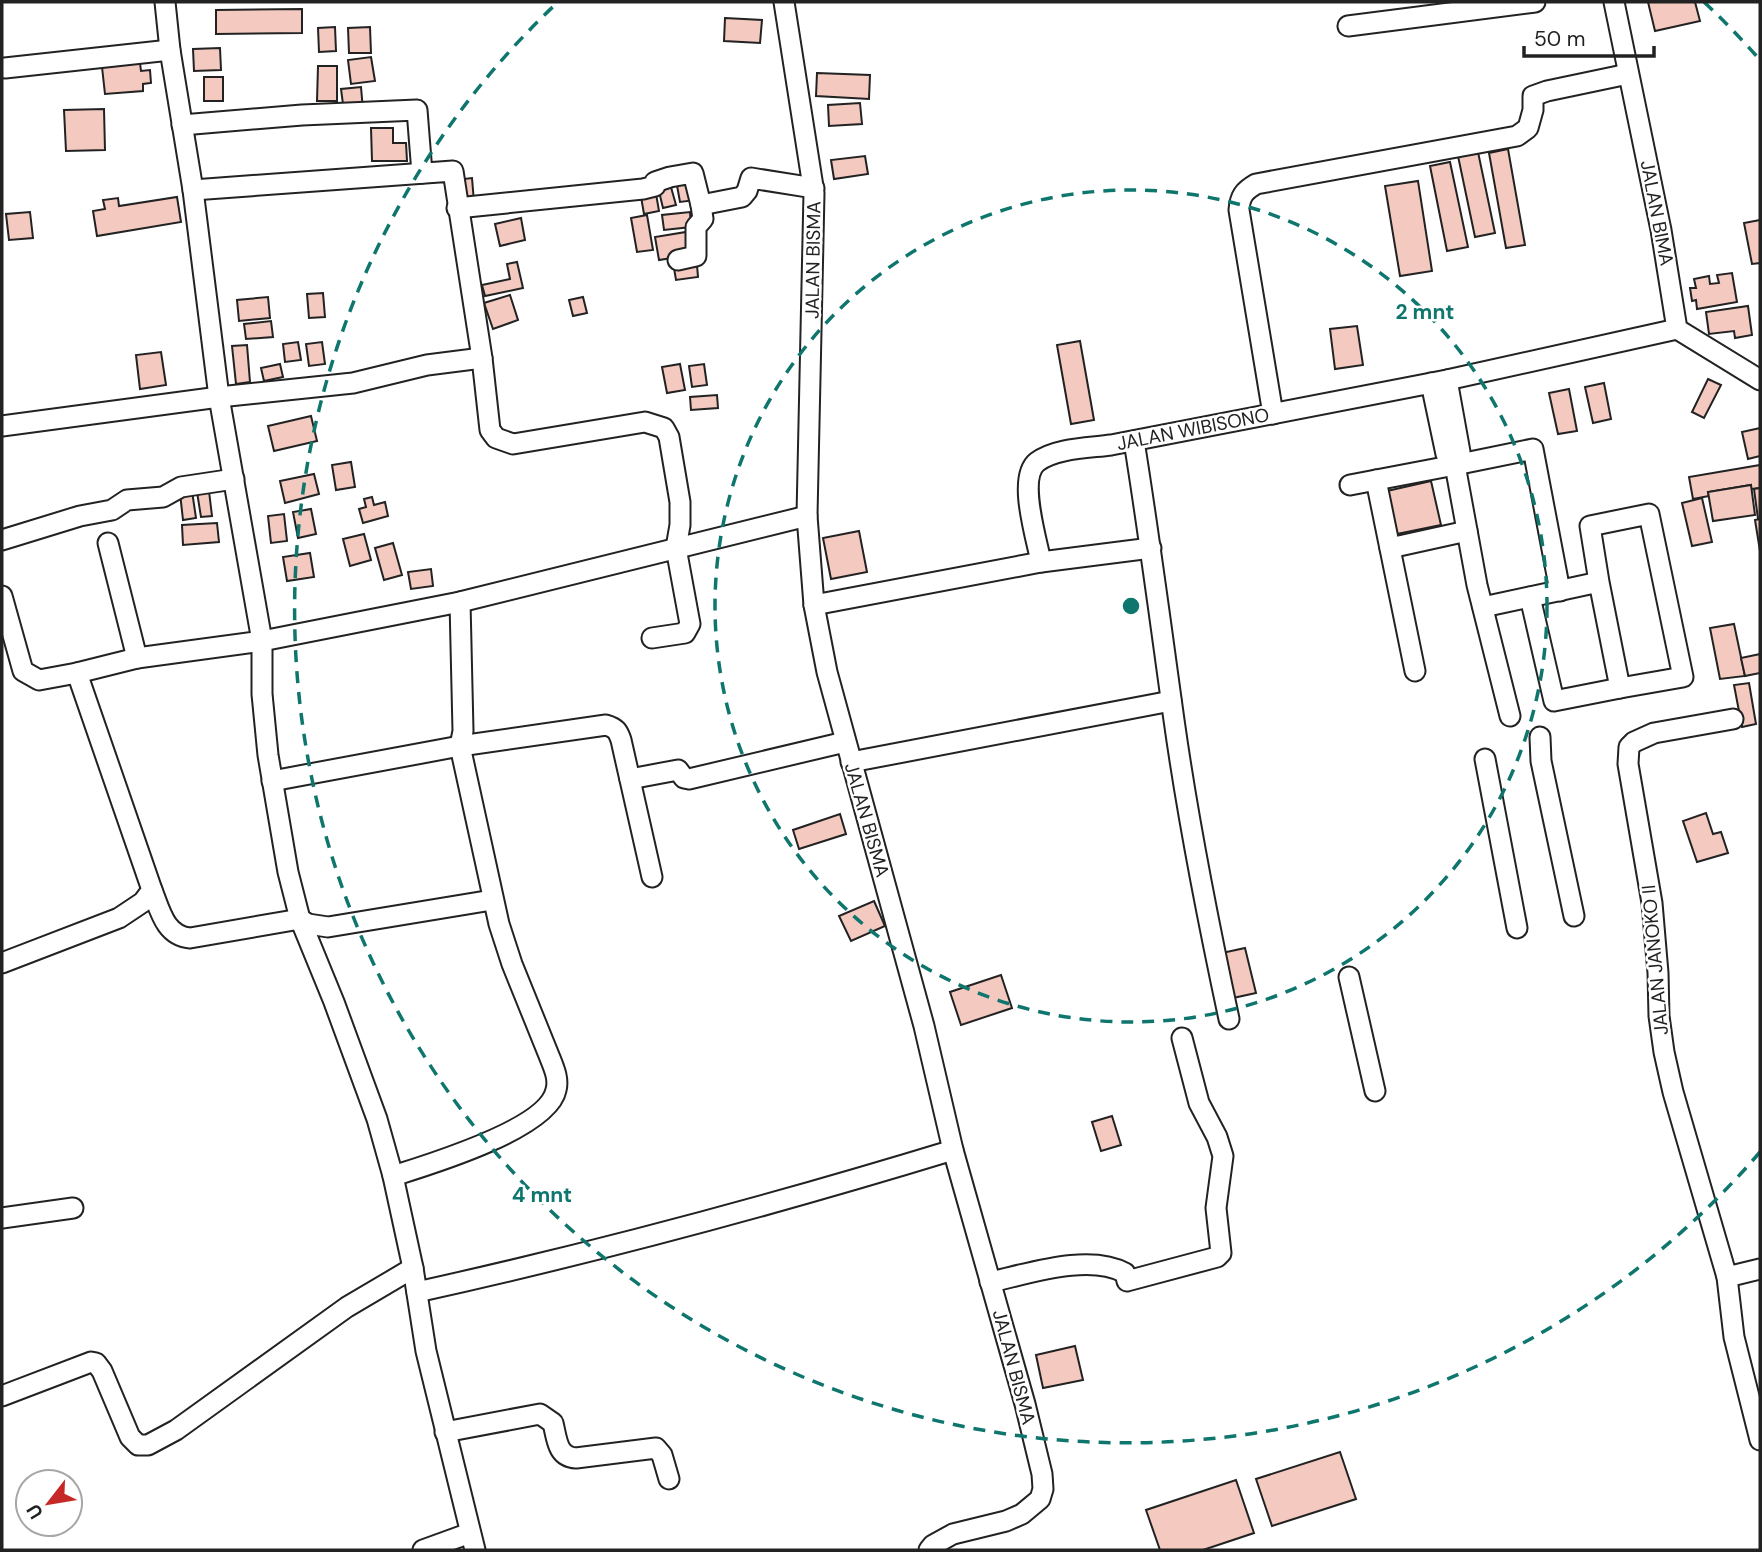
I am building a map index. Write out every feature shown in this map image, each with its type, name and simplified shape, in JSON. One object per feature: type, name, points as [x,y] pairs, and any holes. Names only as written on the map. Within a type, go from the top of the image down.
[{"type":"street","points":[[165,2],[219,397],[262,641],[262,694],[272,781],[288,872],[300,919],[366,1087],[393,1176],[413,1268],[426,1352],[472,1542],[423,1550]]},
{"type":"street","name":"JALAN BISMA","points":[[784,2],[814,188],[809,383],[810,483],[807,516],[814,605],[827,672],[845,742],[925,1026],[953,1150],[1025,1404],[1042,1474],[1043,1489],[1040,1499],[1022,1514],[1006,1521],[953,1534],[929,1550]]},
{"type":"street","points":[[1348,26],[1535,2]]},
{"type":"street","name":"JALAN BIMA","points":[[1614,2],[1661,230],[1677,329]]},
{"type":"street","points":[[5,68],[170,50]]},
{"type":"street","points":[[1273,414],[1239,210],[1240,197],[1247,189],[1256,184],[1517,136],[1528,128],[1533,110],[1533,96],[1547,90],[1628,74]]},
{"type":"street","points":[[183,125],[302,115],[417,110],[422,173]]},
{"type":"street","points":[[192,190],[453,171],[482,358],[490,430],[503,441],[513,444],[645,422],[664,428],[669,437],[680,502],[677,548],[690,624],[685,633],[652,639]]},
{"type":"street","points":[[457,208],[643,189],[655,186],[655,182],[670,177],[693,173],[703,219],[696,227],[696,256],[678,260]]},
{"type":"street","points":[[701,205],[742,197],[751,178],[814,188]]},
{"type":"street","points":[[1677,329],[1760,380]]},
{"type":"street","name":"JALAN WIBISONO","points":[[1041,562],[1028,491],[1034,465],[1058,453],[1134,441],[1439,381],[1677,329]]},
{"type":"street","points":[[2,426],[219,397],[353,383],[427,365],[482,358]]},
{"type":"street","points":[[1439,381],[1460,452],[1455,465],[1467,531],[1510,716]]},
{"type":"street","points":[[1134,441],[1152,548],[1171,701],[1213,946],[1229,1019]]},
{"type":"street","points":[[1350,485],[1533,449],[1560,591]]},
{"type":"street","points":[[2,540],[80,516],[112,510],[127,500],[163,497],[181,487],[233,478]]},
{"type":"street","points":[[1376,480],[1415,671]]},
{"type":"street","points":[[1530,597],[1554,701],[1684,677],[1649,514],[1590,526],[1620,688]]},
{"type":"street","points":[[2,597],[23,671],[39,680],[137,658],[262,641],[460,602],[807,516]]},
{"type":"street","points":[[1390,548],[1467,531]]},
{"type":"street","points":[[108,543],[137,658]]},
{"type":"street","points":[[814,605],[1041,562],[1152,548]]},
{"type":"street","points":[[1483,607],[1599,582]]},
{"type":"street","points":[[393,1176],[465,1153],[539,1114],[556,1090],[557,1083],[550,1058],[512,964],[492,900],[460,746],[463,731],[460,602]]},
{"type":"street","points":[[77,673],[152,890],[168,928],[185,938],[198,938],[300,919],[308,924],[328,927],[492,900]]},
{"type":"street","points":[[851,762],[1171,701]]},
{"type":"street","name":"JALAN JANOKO II","points":[[1733,719],[1643,736],[1629,747],[1627,755],[1652,903],[1664,1052],[1727,1277],[1734,1337],[1760,1440]]},
{"type":"street","points":[[272,781],[460,746],[606,725],[617,729],[652,877]]},
{"type":"street","points":[[1540,737],[1541,761],[1574,916]]},
{"type":"street","points":[[630,779],[678,770],[684,778],[689,779],[845,742]]},
{"type":"street","points":[[1485,759],[1517,928]]},
{"type":"street","points":[[2,963],[120,918],[143,902],[152,890]]},
{"type":"street","points":[[1349,977],[1375,1091]]},
{"type":"street","points":[[990,1282],[1073,1265],[1116,1268],[1125,1273],[1127,1281],[1217,1257],[1221,1253],[1216,1208],[1223,1156],[1217,1137],[1199,1103],[1182,1038]]},
{"type":"street","points":[[417,1292],[713,1220],[953,1150]]},
{"type":"street","points":[[2,1218],[73,1208]]},
{"type":"street","points":[[2,1396],[91,1362],[96,1363],[102,1371],[130,1437],[138,1445],[148,1445],[187,1423],[347,1307],[413,1268]]},
{"type":"street","points":[[1727,1277],[1760,1269]]},
{"type":"street","points":[[445,1432],[540,1414],[554,1423],[559,1447],[568,1457],[656,1448],[662,1455],[668,1479]]},
{"type":"building","points":[[1648,2],[1695,2],[1700,21],[1655,31]]},
{"type":"building","points":[[302,9],[302,33],[216,34],[216,10]]},
{"type":"building","points":[[725,18],[762,20],[760,43],[724,41]]},
{"type":"building","points":[[335,27],[336,51],[319,52],[318,28]]},
{"type":"building","points":[[370,27],[371,53],[349,53],[348,28]]},
{"type":"building","points":[[220,48],[221,70],[194,71],[193,49]]},
{"type":"building","points":[[371,57],[375,81],[351,84],[348,60]]},
{"type":"building","points":[[140,63],[141,71],[150,70],[151,83],[143,84],[143,91],[105,94],[102,67]]},
{"type":"building","points":[[318,66],[337,66],[337,101],[317,101]]},
{"type":"building","points":[[817,73],[870,75],[869,99],[816,96]]},
{"type":"building","points":[[204,77],[223,77],[223,101],[204,101]]},
{"type":"building","points":[[361,87],[363,110],[344,112],[341,89]]},
{"type":"building","points":[[860,103],[862,124],[829,126],[828,105]]},
{"type":"building","points":[[104,109],[105,150],[66,151],[64,110]]},
{"type":"building","points":[[371,128],[393,128],[393,143],[406,143],[407,161],[372,161]]},
{"type":"building","points":[[1508,149],[1525,245],[1506,248],[1489,153]]},
{"type":"building","points":[[1478,152],[1495,233],[1475,237],[1458,156]]},
{"type":"building","points":[[865,156],[868,174],[834,179],[831,160]]},
{"type":"building","points":[[1450,162],[1468,247],[1447,251],[1430,166]]},
{"type":"building","points":[[472,178],[474,202],[458,204],[455,180]]},
{"type":"building","points":[[692,178],[696,200],[680,202],[676,180]]},
{"type":"building","points":[[669,180],[676,205],[663,208],[657,183]]},
{"type":"building","points":[[1418,181],[1432,271],[1400,276],[1385,186]]},
{"type":"building","points":[[655,188],[659,211],[644,214],[640,191]]},
{"type":"building","points":[[177,197],[181,222],[97,236],[93,211],[105,209],[103,200],[118,198],[119,206]]},
{"type":"building","points":[[30,212],[33,238],[9,240],[6,214]]},
{"type":"building","points":[[690,212],[691,227],[664,230],[662,215]]},
{"type":"building","points":[[647,215],[653,250],[637,252],[631,218]]},
{"type":"building","points":[[521,218],[525,240],[500,246],[495,224]]},
{"type":"building","points":[[1760,220],[1760,263],[1752,264],[1744,223]]},
{"type":"building","points":[[686,232],[691,255],[659,260],[655,237]]},
{"type":"building","points":[[517,262],[523,288],[485,296],[482,285],[510,279],[507,264]]},
{"type":"building","points":[[697,265],[698,277],[676,280],[674,268]]},
{"type":"building","points":[[1732,273],[1737,302],[1697,309],[1696,300],[1692,301],[1690,288],[1696,288],[1694,279],[1709,276],[1710,284],[1719,283],[1717,275]]},
{"type":"building","points":[[323,293],[325,317],[309,318],[307,294]]},
{"type":"building","points":[[510,295],[518,320],[493,329],[484,303]]},
{"type":"building","points":[[268,297],[270,318],[239,321],[237,300]]},
{"type":"building","points":[[583,297],[587,313],[573,316],[569,300]]},
{"type":"building","points":[[1748,306],[1752,335],[1735,338],[1734,331],[1709,334],[1706,312]]},
{"type":"building","points":[[271,321],[273,337],[246,339],[244,324]]},
{"type":"building","points":[[1357,326],[1363,365],[1335,369],[1330,329]]},
{"type":"building","points":[[1080,341],[1094,420],[1071,424],[1057,345]]},
{"type":"building","points":[[298,342],[301,360],[285,362],[283,344]]},
{"type":"building","points":[[322,342],[325,364],[309,366],[306,344]]},
{"type":"building","points":[[247,345],[250,382],[236,384],[232,346]]},
{"type":"building","points":[[161,352],[166,385],[140,389],[136,355]]},
{"type":"building","points":[[280,364],[283,377],[264,381],[261,368]]},
{"type":"building","points":[[680,364],[685,390],[667,393],[662,367]]},
{"type":"building","points":[[704,364],[707,385],[692,387],[689,366]]},
{"type":"building","points":[[1708,379],[1721,385],[1704,418],[1692,412]]},
{"type":"building","points":[[1604,383],[1611,419],[1593,423],[1585,387]]},
{"type":"building","points":[[1569,389],[1577,431],[1558,434],[1549,393]]},
{"type":"building","points":[[717,395],[718,408],[691,410],[690,397]]},
{"type":"building","points":[[311,416],[317,441],[274,451],[268,426]]},
{"type":"building","points":[[1760,428],[1760,456],[1748,459],[1742,432]]},
{"type":"building","points":[[351,462],[355,487],[336,490],[332,465]]},
{"type":"building","points":[[1760,465],[1760,488],[1751,489],[1751,485],[1708,492],[1709,496],[1693,499],[1689,477]]},
{"type":"building","points":[[314,474],[319,494],[285,503],[280,481]]},
{"type":"building","points":[[1431,481],[1441,525],[1397,534],[1387,491]]},
{"type":"building","points":[[1751,485],[1755,515],[1713,521],[1708,492]]},
{"type":"building","points":[[1760,488],[1760,519],[1758,519],[1754,489]]},
{"type":"building","points":[[192,491],[196,518],[183,520],[180,493]]},
{"type":"building","points":[[209,491],[212,516],[201,517],[197,492]]},
{"type":"building","points":[[372,497],[374,505],[385,502],[388,516],[363,523],[359,509],[366,507],[364,499]]},
{"type":"building","points":[[1702,498],[1712,542],[1692,546],[1682,503]]},
{"type":"building","points":[[311,509],[316,534],[298,538],[293,512]]},
{"type":"building","points":[[284,514],[287,541],[271,543],[268,516]]},
{"type":"building","points":[[1760,519],[1760,551],[1755,520]]},
{"type":"building","points":[[217,523],[219,542],[183,545],[182,525]]},
{"type":"building","points":[[859,531],[867,572],[831,579],[823,538]]},
{"type":"building","points":[[364,534],[371,560],[350,566],[343,539]]},
{"type":"building","points":[[393,543],[402,575],[384,580],[375,548]]},
{"type":"building","points":[[310,553],[314,577],[287,581],[283,557]]},
{"type":"building","points":[[431,569],[433,586],[411,589],[408,572]]},
{"type":"building","points":[[1734,624],[1745,676],[1720,679],[1710,628]]},
{"type":"building","points":[[1760,654],[1760,673],[1745,676],[1741,658]]},
{"type":"building","points":[[1749,683],[1756,724],[1742,727],[1734,685]]},
{"type":"building","points":[[1706,813],[1713,834],[1721,832],[1728,853],[1697,862],[1683,821]]},
{"type":"building","points":[[840,814],[846,834],[799,849],[793,830]]},
{"type":"building","points":[[874,901],[885,926],[851,941],[839,916]]},
{"type":"building","points":[[1245,948],[1256,993],[1233,998],[1222,953]]},
{"type":"building","points":[[1001,975],[1012,1008],[961,1025],[950,992]]},
{"type":"building","points":[[1112,1116],[1121,1145],[1101,1151],[1092,1122]]},
{"type":"building","points":[[1075,1346],[1083,1380],[1043,1388],[1036,1355]]},
{"type":"building","points":[[1340,1452],[1356,1499],[1272,1526],[1256,1479]]},
{"type":"building","points":[[1236,1480],[1254,1533],[1203,1550],[1160,1550],[1146,1510]]}]
